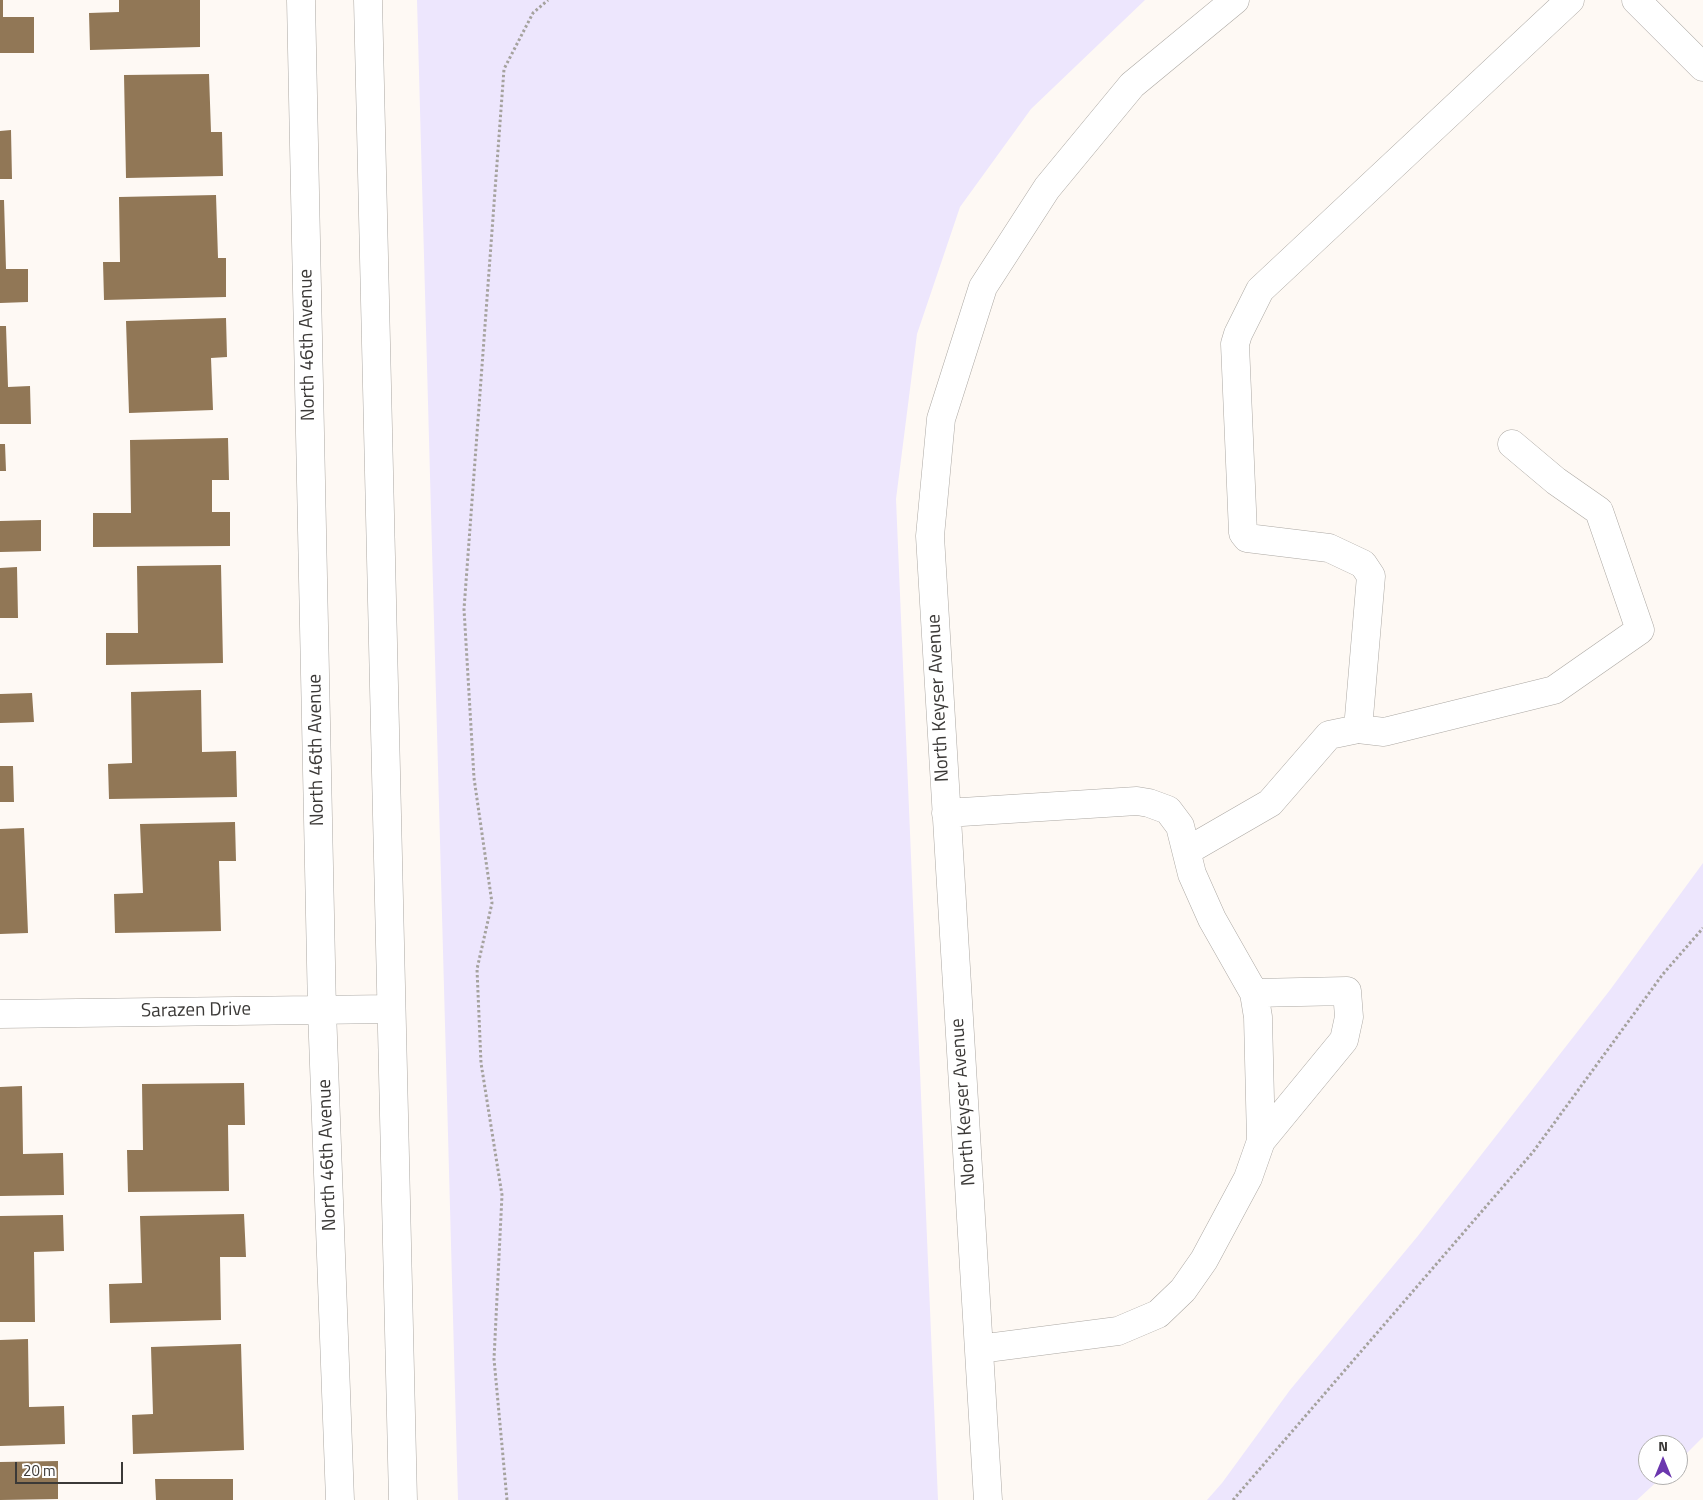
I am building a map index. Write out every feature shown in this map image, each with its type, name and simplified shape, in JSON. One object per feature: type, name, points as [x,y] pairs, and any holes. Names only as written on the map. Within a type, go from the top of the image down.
[{"type":"street","name":"North 46th Avenue","points":[[301,0],[322,1010],[340,1500]]},
{"type":"street","points":[[368,0],[403,1500]]},
{"type":"street","name":"North Keyser Avenue","points":[[988,1500],[930,536],[941,419],[983,287],[1047,188],[1132,85],[1235,0]]},
{"type":"street","points":[[1358,729],[1371,576],[1363,564],[1329,548],[1247,538],[1243,533],[1236,344],[1238,334],[1260,290],[1570,0]]},
{"type":"street","points":[[1636,0],[1703,67]]},
{"type":"street","points":[[1188,850],[1270,803],[1329,735],[1358,729],[1384,732],[1554,690],[1640,630],[1599,511],[1556,481],[1512,444]]},
{"type":"street","points":[[946,814],[1137,801],[1168,810],[1180,826],[1188,850],[1192,874],[1212,919],[1254,993],[1258,1016],[1261,1141]]},
{"type":"street","points":[[979,1348],[1098,1335],[1140,1323],[1158,1314],[1183,1290],[1204,1260],[1248,1178],[1261,1141],[1344,1040],[1349,1016],[1347,992],[1254,993]]},
{"type":"street","name":"Sarazen Drive","points":[[0,1014],[391,1009]]},
{"type":"path","points":[[507,1500],[494,1359],[502,1195],[481,1062],[477,969],[492,903],[474,778],[464,609],[504,70],[532,13],[548,0]]},
{"type":"path","points":[[1233,1500],[1533,1152],[1663,974],[1703,928]]},
{"type":"shaded area","points":[[417,0],[1145,0],[1031,109],[960,207],[917,334],[896,499],[938,1500],[458,1500]]},
{"type":"shaded area","points":[[1703,863],[1703,1437],[1688,1452],[1688,1435],[1638,1435],[1638,1485],[1653,1485],[1637,1500],[1207,1500],[1222,1483],[1290,1390],[1417,1237],[1610,990]]},
{"type":"building","points":[[0,0],[3,0],[3,17],[34,17],[34,53],[0,53]]},
{"type":"building","points":[[119,0],[200,0],[200,47],[90,50],[89,13],[119,12]]},
{"type":"building","points":[[209,74],[211,132],[222,132],[223,176],[126,178],[124,75]]},
{"type":"building","points":[[11,130],[12,179],[0,179],[0,131]]},
{"type":"building","points":[[216,195],[218,258],[226,258],[226,297],[104,300],[103,262],[120,262],[119,197]]},
{"type":"building","points":[[0,200],[4,200],[6,269],[28,269],[28,302],[0,303]]},
{"type":"building","points":[[226,318],[227,357],[211,358],[213,410],[129,413],[126,321]]},
{"type":"building","points":[[0,326],[6,326],[8,387],[30,386],[31,424],[0,424]]},
{"type":"building","points":[[228,438],[229,480],[212,480],[212,512],[230,512],[230,546],[93,547],[93,513],[131,513],[130,440]]},
{"type":"building","points":[[0,444],[5,444],[6,471],[0,471]]},
{"type":"building","points":[[41,520],[41,551],[0,552],[0,521]]},
{"type":"building","points":[[221,565],[223,663],[106,665],[106,633],[138,633],[137,566]]},
{"type":"building","points":[[17,567],[18,618],[0,618],[0,568]]},
{"type":"building","points":[[201,690],[202,752],[236,751],[237,797],[109,799],[108,764],[132,763],[131,692]]},
{"type":"building","points":[[32,693],[34,722],[0,723],[0,694]]},
{"type":"building","points":[[0,766],[13,766],[14,802],[0,802]]},
{"type":"building","points":[[235,822],[236,861],[219,861],[221,931],[115,933],[114,894],[143,893],[140,824]]},
{"type":"building","points":[[24,828],[28,933],[0,934],[0,829]]},
{"type":"building","points":[[244,1083],[245,1125],[228,1125],[229,1191],[128,1192],[127,1150],[143,1150],[142,1084]]},
{"type":"building","points":[[22,1086],[23,1154],[63,1153],[64,1195],[0,1196],[0,1087]]},
{"type":"building","points":[[244,1214],[246,1257],[220,1257],[221,1320],[110,1323],[109,1284],[142,1283],[140,1216]]},
{"type":"building","points":[[63,1215],[64,1251],[34,1252],[35,1322],[0,1322],[0,1216]]},
{"type":"building","points":[[28,1339],[29,1407],[64,1406],[65,1444],[0,1446],[0,1340]]},
{"type":"building","points":[[241,1344],[244,1450],[133,1454],[132,1415],[153,1414],[151,1347]]},
{"type":"building","points":[[58,1461],[58,1499],[0,1500],[0,1462]]},
{"type":"building","points":[[155,1479],[233,1479],[233,1500],[156,1500]]}]
